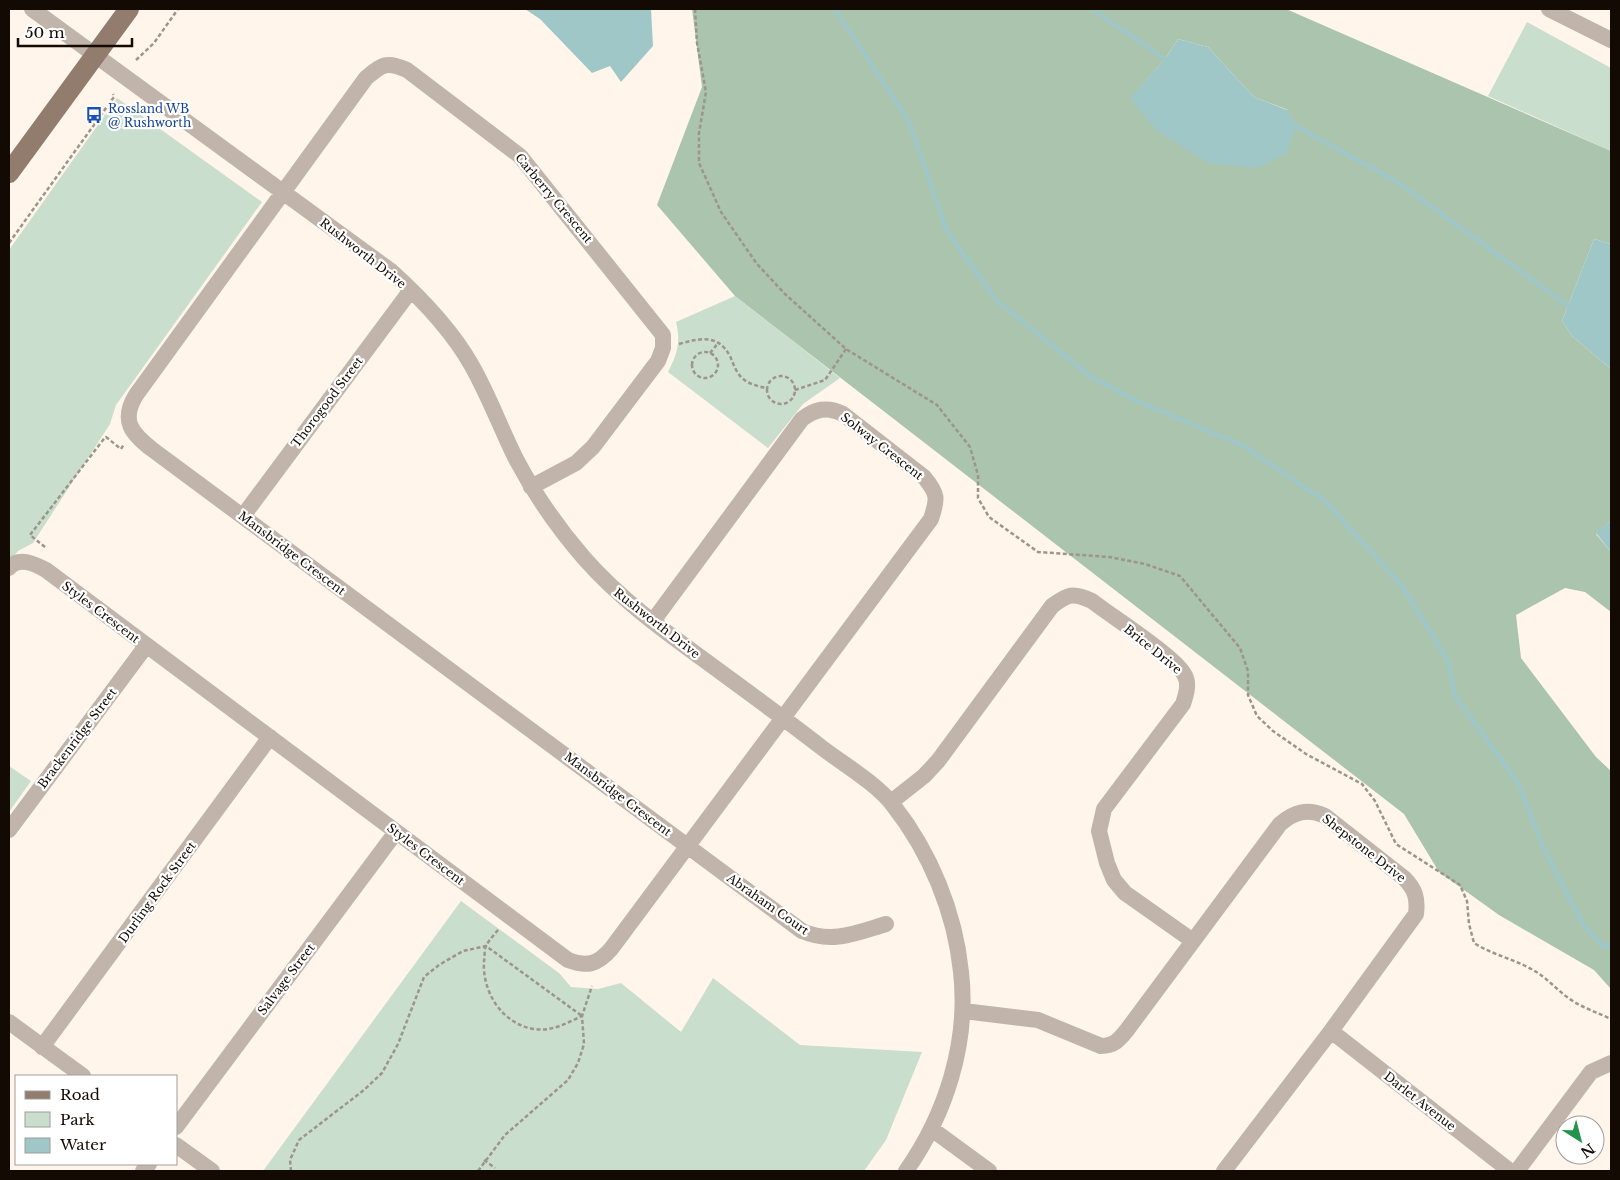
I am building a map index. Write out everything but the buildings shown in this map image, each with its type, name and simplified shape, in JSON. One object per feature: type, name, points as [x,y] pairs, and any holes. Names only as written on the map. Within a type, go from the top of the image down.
[{"type":"main road","points":[[9,174],[129,9]]},
{"type":"street","name":"Rushworth Drive","points":[[32,9],[390,271],[411,290],[448,330],[472,366],[531,487],[586,560],[614,590],[891,802],[918,845],[946,899],[960,959],[964,1011],[948,1087],[933,1130],[906,1171]]},
{"type":"street","points":[[1549,9],[1611,40]]},
{"type":"street","name":"Carberry Crescent","points":[[284,193],[366,78],[379,66],[394,64],[407,70],[502,140],[534,172],[656,323],[663,335],[663,348],[658,361],[593,447],[576,463],[531,487]]},
{"type":"street","name":"Mansbridge Crescent","points":[[284,193],[136,395],[129,406],[130,428],[138,438],[687,845]]},
{"type":"street","name":"Thorogood Street","points":[[243,516],[411,290]]},
{"type":"street","name":"Solway Crescent","points":[[653,621],[802,420],[811,412],[824,409],[835,410],[843,414],[924,476],[934,490],[937,503],[931,518],[782,717]]},
{"type":"street","name":"Styles Crescent","points":[[9,568],[11,565],[24,561],[36,564],[568,960],[580,964],[591,965],[601,960],[782,717]]},
{"type":"street","name":"Brice Drive","points":[[891,802],[924,776],[938,761],[1052,606],[1066,596],[1080,596],[1092,601],[1173,662],[1185,675],[1188,690],[1184,704],[1104,809],[1099,831],[1106,863],[1114,880],[1125,893],[1192,940]]},
{"type":"street","name":"Brackenridge Street","points":[[9,830],[146,646]]},
{"type":"street","name":"Durling Rock Street","points":[[42,1047],[270,737]]},
{"type":"street","name":"Shepstone Drive","points":[[964,1011],[1038,1020],[1101,1046],[1109,1046],[1118,1041],[1127,1030],[1280,824],[1291,815],[1304,811],[1315,812],[1325,816],[1414,888],[1418,902],[1416,914],[1331,1031],[1224,1171]]},
{"type":"street","name":"Salvage Street","points":[[178,1124],[396,832]]},
{"type":"street","name":"Abraham Court","points":[[687,845],[802,931],[817,937],[842,937],[886,924]]},
{"type":"street","points":[[9,1022],[82,1075]]},
{"type":"street","name":"Darlet Avenue","points":[[1331,1031],[1510,1171]]},
{"type":"street","points":[[1517,1171],[1591,1072],[1607,1063],[1611,1063]]},
{"type":"street","points":[[933,1130],[989,1171]]},
{"type":"street","points":[[178,1146],[212,1171]]},
{"type":"path","points":[[136,60],[154,43],[178,9]]},
{"type":"path","points":[[696,9],[697,42],[706,92],[699,133],[698,163],[721,212],[757,264],[785,294],[846,349],[936,405],[970,447],[978,475],[978,498],[989,517],[1038,552],[1110,557],[1145,564],[1180,576],[1240,648],[1248,671],[1248,695],[1257,716],[1273,731],[1306,754],[1362,784],[1375,801],[1396,844],[1460,884],[1467,901],[1469,924],[1474,943],[1488,952],[1522,964],[1543,976],[1584,1009],[1611,1019]]},
{"type":"path","points":[[9,243],[114,97],[113,94]]},
{"type":"path","points":[[677,344],[707,338],[719,342],[726,350],[741,377],[750,384],[766,388]]},
{"type":"path","points":[[710,353],[719,342]]},
{"type":"path","points":[[766,388],[770,400],[778,404],[790,401],[796,390],[825,380],[846,349]]},
{"type":"path","points":[[701,353],[710,353],[719,365],[715,373],[709,378],[702,378],[691,367],[694,359],[701,353]]},
{"type":"path","points":[[766,388],[775,377],[784,376],[792,381],[796,390]]},
{"type":"path","points":[[45,547],[30,536],[103,440],[106,437],[121,449],[124,444]]},
{"type":"path","points":[[498,930],[486,946],[484,968],[486,988],[496,1006],[513,1021],[534,1029],[553,1028],[582,1016]]},
{"type":"path","points":[[486,946],[582,1016]]},
{"type":"path","points":[[291,1171],[290,1160],[300,1140],[364,1090],[382,1073],[398,1044],[424,978],[439,965],[463,952],[486,946]]},
{"type":"path","points":[[478,1171],[484,1160],[505,1135],[568,1080],[578,1063],[584,1044],[582,1016],[592,986]]},
{"type":"path","points":[[484,1160],[495,1168]]},
{"type":"green space","points":[[692,9],[1286,9],[1611,151],[1611,244],[1594,239],[1562,321],[1572,336],[1611,369],[1611,520],[1596,534],[1611,552],[1611,612],[1585,592],[1565,588],[1516,615],[1521,658],[1596,757],[1611,771],[1611,989],[1594,970],[1499,915],[1439,872],[1404,814],[735,296],[657,205],[702,87]],"holes":[[[1178,39],[1208,47],[1254,97],[1288,110],[1131,98],[1165,59]]]},
{"type":"green space","points":[[1527,22],[1611,68],[1611,151],[1488,96]]},
{"type":"green space","points":[[117,98],[262,202],[116,405],[110,424],[33,543],[18,551],[9,562],[9,250]]},
{"type":"green space","points":[[735,296],[840,378],[803,404],[768,448],[668,372],[677,348],[676,322]]},
{"type":"green space","points":[[9,766],[31,781],[9,812]]},
{"type":"green space","points":[[461,901],[559,973],[571,987],[598,989],[621,983],[681,1032],[713,978],[800,1045],[922,1052],[886,1140],[864,1171],[263,1171]]},
{"type":"water","points":[[525,9],[651,9],[653,46],[621,82],[610,66],[592,73],[540,19]]},
{"type":"water","points":[[1178,39],[1208,47],[1254,97],[1287,110],[1296,126],[1286,154],[1256,168],[1208,163],[1157,131],[1130,98],[1165,59]]},
{"type":"water","points":[[1594,239],[1611,244],[1611,369],[1572,336],[1562,321]]},
{"type":"water","points":[[1611,520],[1611,552],[1596,533]]},
{"type":"waterway","points":[[835,9],[909,122],[947,231],[996,300],[1090,376],[1139,402],[1244,446],[1326,502],[1402,586],[1448,661],[1455,696],[1518,783],[1543,847],[1583,924],[1604,947],[1611,944]]},
{"type":"waterway","points":[[1092,9],[1165,59]]},
{"type":"waterway","points":[[1296,126],[1399,183],[1568,306]]},
{"type":"place","name":"Rossland WB @ Rushworth","points":[[94,115]]}]
